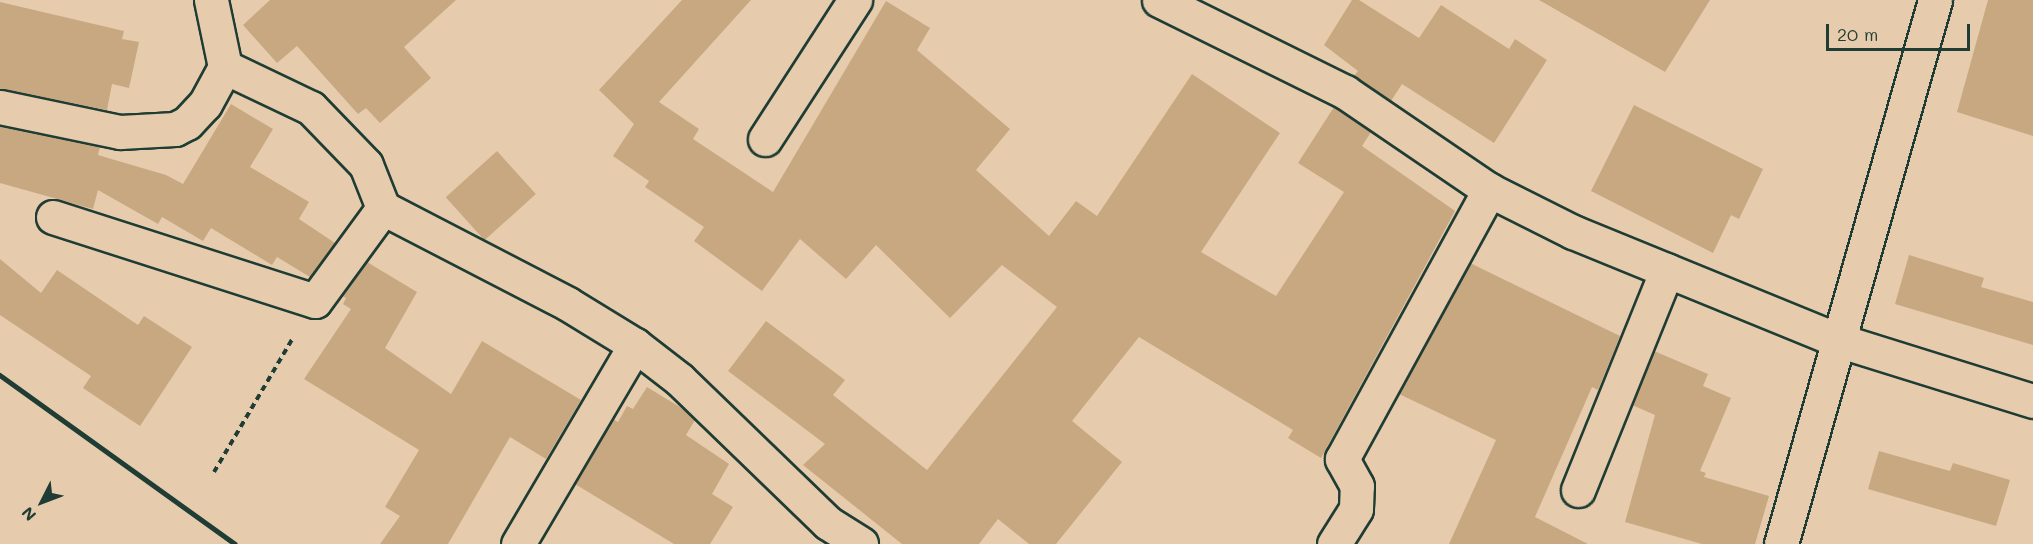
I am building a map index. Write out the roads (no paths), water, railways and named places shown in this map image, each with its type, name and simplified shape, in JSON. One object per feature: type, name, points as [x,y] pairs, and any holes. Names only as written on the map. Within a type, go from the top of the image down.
[{"type":"street","points":[[0,108],[120,132],[175,129],[187,123],[205,104],[225,67],[211,0]]},
{"type":"street","points":[[765,140],[855,0]]},
{"type":"street","points":[[1159,0],[1345,92],[1489,190],[1573,232],[1837,340],[2033,401]]},
{"type":"street","points":[[1781,544],[1935,0]]},
{"type":"street","points":[[225,67],[311,108],[366,165],[382,208],[568,304],[635,345],[679,379],[828,523],[861,544]]},
{"type":"street","points":[[1334,544],[1356,509],[1357,486],[1342,459],[1489,190]]},
{"type":"street","points":[[53,217],[315,301],[382,208]]},
{"type":"street","points":[[1578,490],[1667,270]]},
{"type":"street","points":[[518,544],[635,345]]},
{"type":"railway","points":[[0,375],[235,544]]}]
